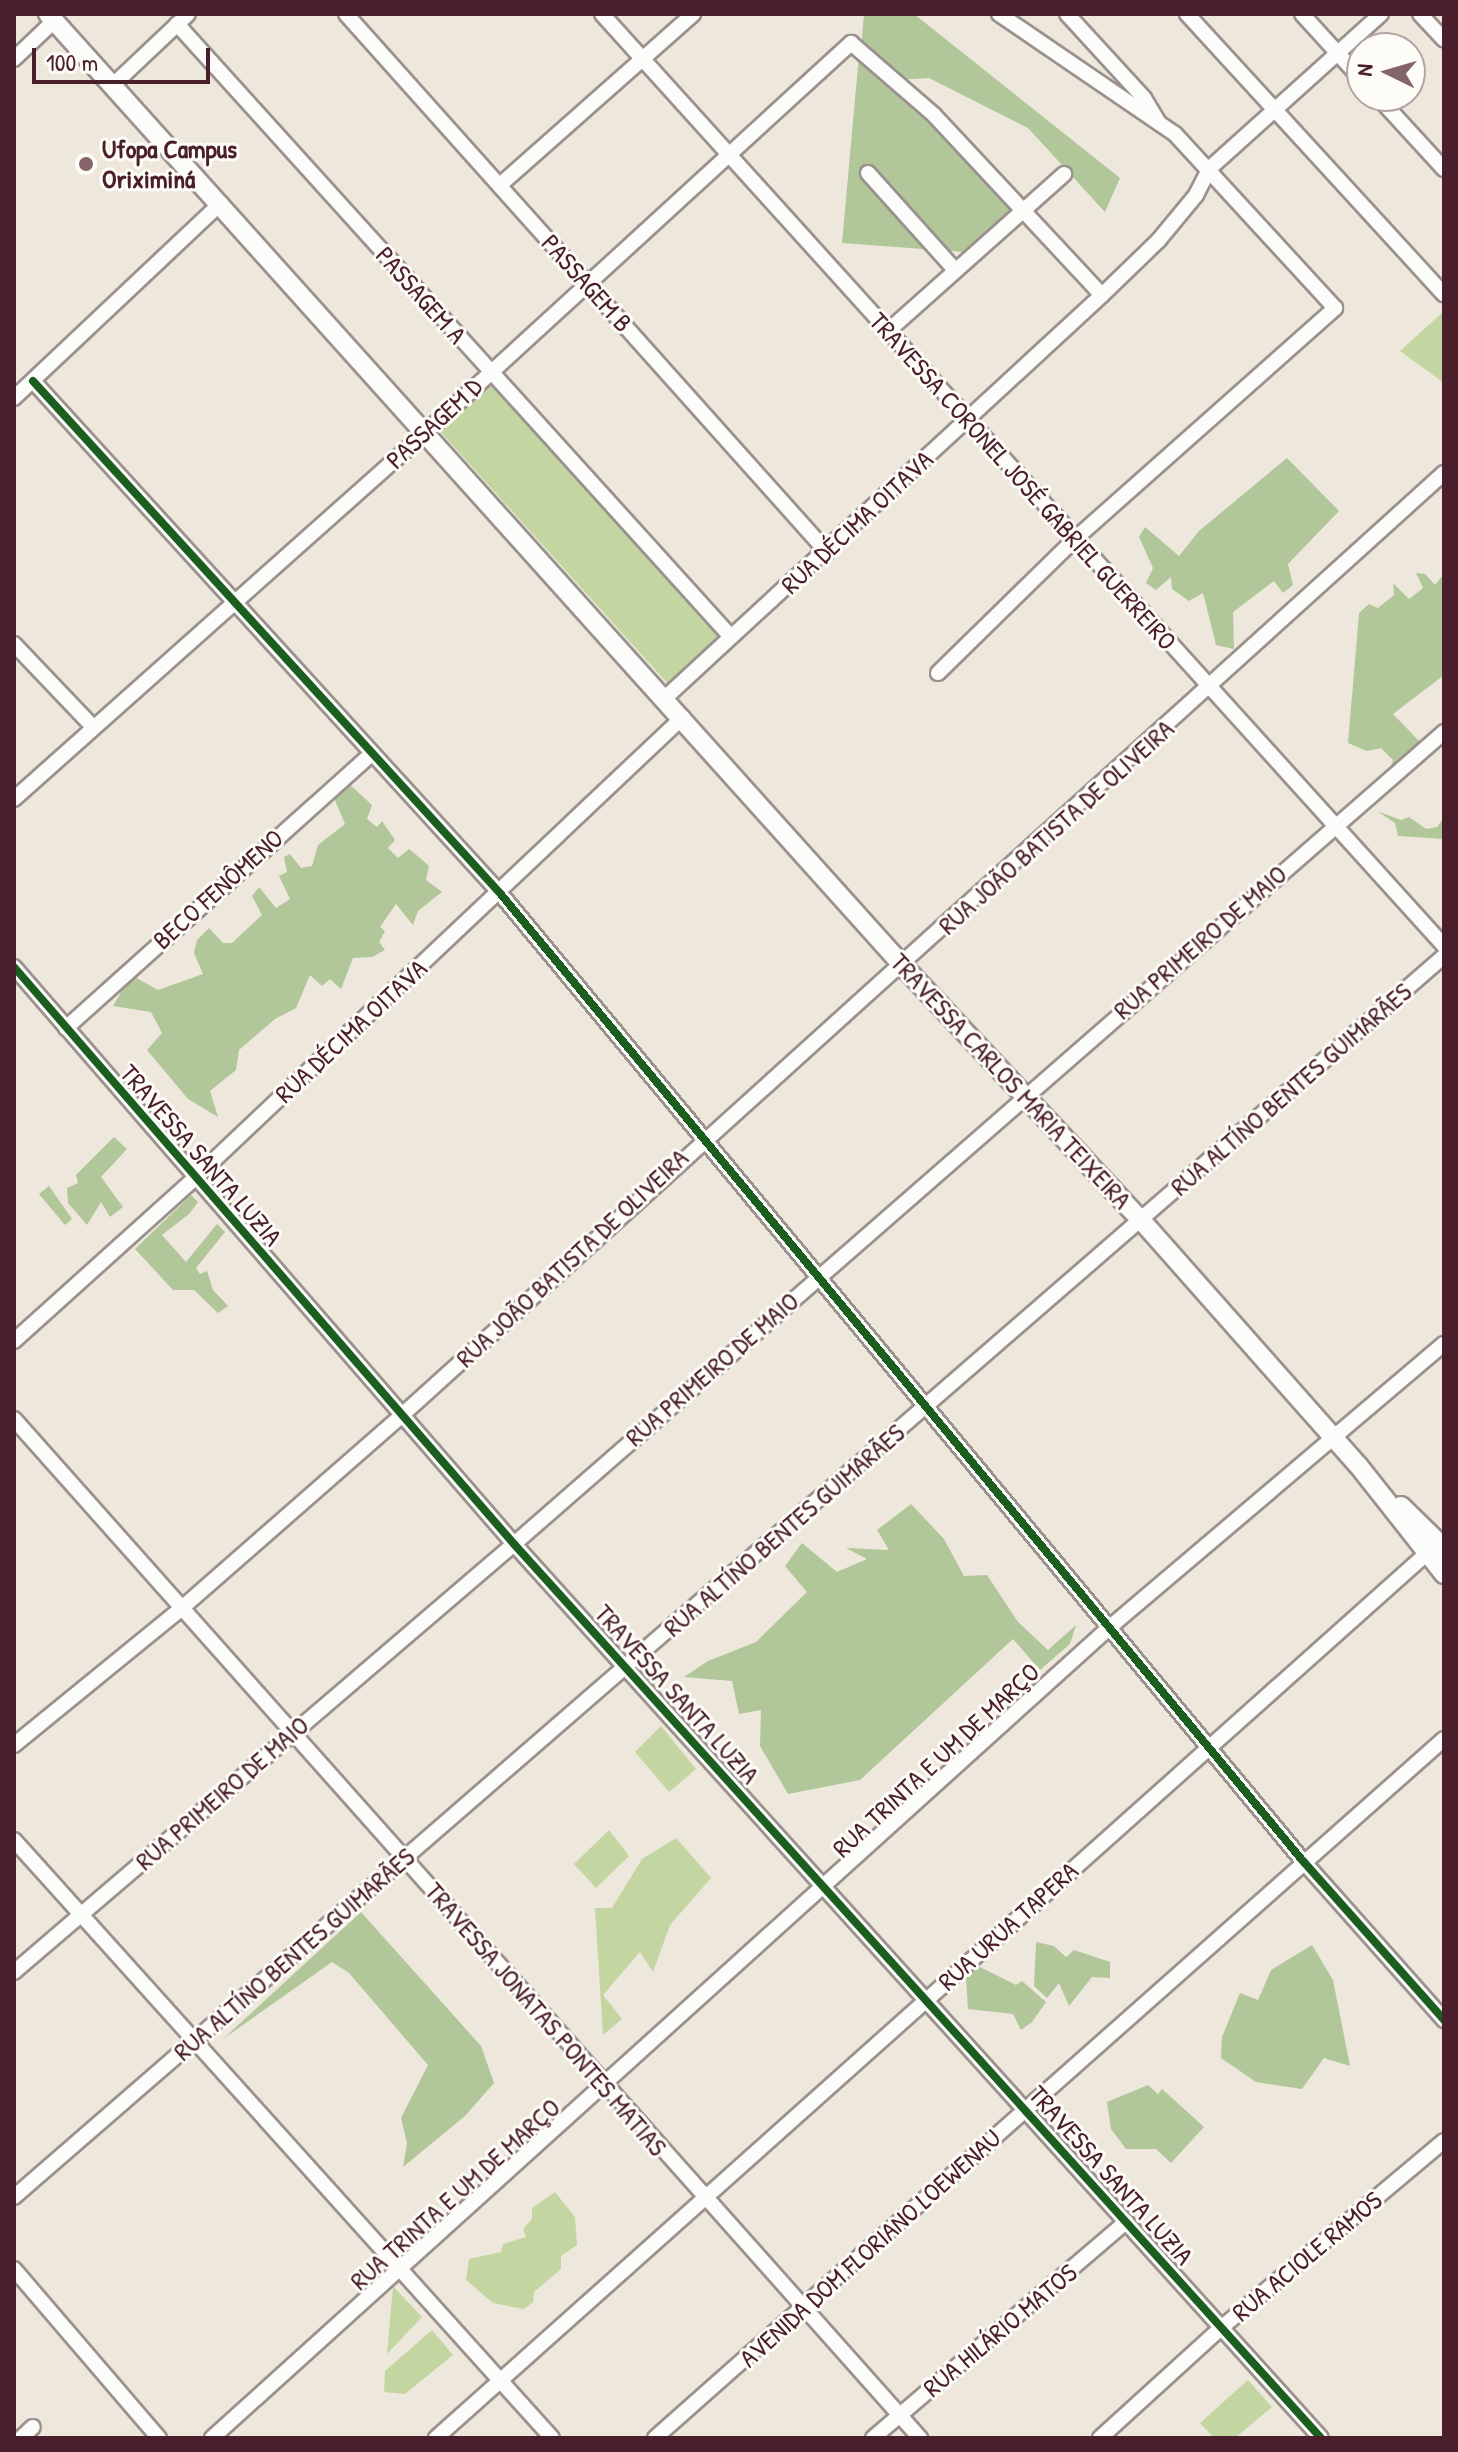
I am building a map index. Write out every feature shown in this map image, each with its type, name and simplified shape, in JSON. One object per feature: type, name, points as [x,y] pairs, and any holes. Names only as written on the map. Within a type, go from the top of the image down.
[{"type":"main road","name":"TRAVESSA CARLOS MARIA TEIXEIRA","points":[[51,18],[683,717],[903,966],[1141,1220],[1358,1465],[1436,1548],[1444,1574]]},
{"type":"street","name":"PASSAGEM B","points":[[346,14],[827,552]]},
{"type":"street","name":"TRAVESSA CORONEL JOSÉ GABRIEL GUERREIRO","points":[[602,14],[966,421],[1444,946]]},
{"type":"street","points":[[500,185],[644,61],[693,14]]},
{"type":"street","points":[[938,673],[1075,539],[1335,308],[1210,168],[1161,127],[999,14]]},
{"type":"street","points":[[1067,14],[1144,98],[1161,127]]},
{"type":"street","points":[[1187,14],[1444,294]]},
{"type":"street","points":[[1302,14],[1346,63]]},
{"type":"street","name":"RUA DÉCIMA OITAVA","points":[[665,698],[827,552],[1102,295],[1158,241],[1196,195],[1210,168],[1381,14]]},
{"type":"street","points":[[1420,14],[1444,40]]},
{"type":"street","points":[[14,59],[51,18]]},
{"type":"street","points":[[113,85],[183,19]]},
{"type":"street","name":"PASSAGEM A","points":[[183,19],[489,370],[731,637]]},
{"type":"street","name":"PASSAGEM D","points":[[14,799],[425,433],[489,370],[851,43],[934,115],[1021,210]]},
{"type":"street","points":[[1392,112],[1444,169]]},
{"type":"street","points":[[868,173],[955,270]]},
{"type":"street","points":[[888,331],[1064,174]]},
{"type":"street","points":[[14,398],[221,203]]},
{"type":"street","points":[[1021,210],[1102,295]]},
{"type":"street","points":[[33,381],[499,892],[816,1278],[926,1405],[1303,1861],[1444,2020]]},
{"type":"street","name":"RUA JOÃO BATISTA DE OLIVEIRA","points":[[14,1745],[183,1607],[401,1416],[702,1139],[903,966],[1444,473]]},
{"type":"street","points":[[14,644],[93,727]]},
{"type":"street","name":"RUA DÉCIMA OITAVA","points":[[14,1341],[195,1178],[683,717]]},
{"type":"street","name":"RUA PRIMEIRO DE MAIO","points":[[14,1972],[514,1544],[1024,1095],[1444,732]]},
{"type":"street","name":"BECO FENÔMENO","points":[[66,1028],[372,753]]},
{"type":"street","name":"RUA ALTÍNO BENTES GUIMARÃES","points":[[14,2197],[1444,956]]},
{"type":"street","name":"TRAVESSA SANTA LUZIA","points":[[14,967],[514,1544],[1321,2438]]},
{"type":"street","name":"RUA TRINTA E UM DE MARÇO","points":[[212,2438],[826,1889],[1110,1627],[1444,1344]]},
{"type":"street","name":"TRAVESSA JONATAS PONTES MATIAS","points":[[14,1419],[607,2084],[702,2198],[920,2438]]},
{"type":"street","name":"RUA URUA TAPERA","points":[[436,2438],[1208,1747],[1436,1548]]},
{"type":"street","name":"AVENIDA DOM FLORIANO LOEWENAU","points":[[655,2438],[1444,1739]]},
{"type":"street","points":[[14,1840],[195,2038],[398,2271],[552,2438]]},
{"type":"street","name":"RUA ACIOLE RAMOS","points":[[1100,2438],[1221,2328],[1444,2141]]},
{"type":"street","name":"RUA HILÁRIO MATOS","points":[[873,2438],[1126,2222]]},
{"type":"street","points":[[14,2269],[159,2438]]},
{"type":"street","points":[[21,2438],[33,2427]]},
{"type":"green space","points":[[864,14],[914,14],[1120,178],[1105,212],[1028,128],[929,78],[894,80],[861,48]]},
{"type":"green space","points":[[859,55],[937,118],[1021,210],[969,257],[964,252],[842,243]]},
{"type":"green space","points":[[1444,311],[1444,383],[1400,351]]},
{"type":"green space","points":[[489,379],[721,638],[668,684],[437,428]]},
{"type":"green space","points":[[1287,458],[1339,511],[1288,564],[1293,585],[1283,593],[1274,581],[1233,612],[1234,649],[1216,645],[1203,593],[1189,601],[1172,589],[1171,577],[1156,590],[1146,583],[1153,568],[1139,537],[1145,527],[1179,556],[1199,531]]},
{"type":"green space","points":[[1416,573],[1425,574],[1435,585],[1444,574],[1444,675],[1393,714],[1421,743],[1391,768],[1393,760],[1381,748],[1367,751],[1348,743],[1359,613],[1369,604],[1378,608],[1394,595],[1393,583],[1409,599],[1423,588]]},
{"type":"green space","points":[[349,784],[372,805],[367,819],[377,827],[382,821],[395,840],[388,848],[398,858],[409,849],[429,866],[426,880],[442,892],[418,911],[413,925],[396,904],[380,927],[385,931],[379,942],[385,950],[372,957],[353,958],[341,989],[330,979],[322,986],[310,975],[296,1008],[275,1019],[239,1050],[236,1070],[210,1091],[218,1117],[188,1099],[147,1050],[162,1033],[151,1012],[113,1006],[131,975],[158,990],[203,974],[194,953],[197,940],[209,928],[223,943],[232,943],[262,915],[252,896],[259,887],[276,908],[290,899],[279,876],[287,872],[284,857],[290,854],[301,868],[312,866],[318,845],[345,824],[334,798]]},
{"type":"green space","points":[[1377,811],[1401,820],[1409,817],[1426,829],[1437,827],[1444,818],[1444,839],[1398,836],[1395,823]]},
{"type":"green space","points":[[114,1137],[127,1149],[101,1177],[123,1207],[110,1217],[101,1202],[87,1225],[68,1203],[67,1188],[78,1183],[76,1175]]},
{"type":"green space","points":[[49,1186],[72,1219],[65,1225],[39,1194]]},
{"type":"green space","points":[[191,1195],[198,1202],[189,1214],[162,1235],[186,1262],[217,1224],[225,1232],[196,1268],[200,1274],[207,1271],[213,1290],[228,1306],[218,1313],[194,1290],[173,1290],[135,1249]]},
{"type":"green space","points":[[911,1504],[944,1539],[964,1576],[987,1575],[1018,1622],[1048,1650],[1076,1625],[1070,1644],[1040,1670],[1013,1639],[860,1780],[788,1794],[760,1746],[761,1710],[739,1714],[732,1681],[684,1677],[708,1661],[756,1642],[807,1592],[785,1566],[802,1543],[837,1572],[867,1559],[846,1548],[889,1550],[877,1530]]},
{"type":"green space","points":[[661,1726],[696,1769],[669,1792],[635,1752]]},
{"type":"green space","points":[[609,1830],[629,1856],[596,1888],[574,1864]]},
{"type":"green space","points":[[676,1838],[711,1878],[670,1925],[653,1972],[640,1952],[603,1995],[622,2019],[603,2035],[595,1908],[612,1908],[642,1859]]},
{"type":"green space","points":[[361,1912],[481,2046],[494,2083],[465,2116],[403,2167],[407,2143],[401,2118],[428,2065],[349,1973],[332,1962],[223,2039]]},
{"type":"green space","points":[[1036,1942],[1054,1946],[1066,1957],[1074,1950],[1110,1962],[1110,1978],[1092,1977],[1069,2006],[1059,1983],[1047,1998],[1034,1986]]},
{"type":"green space","points":[[1312,1945],[1333,1980],[1350,2066],[1324,2058],[1302,2089],[1256,2082],[1221,2058],[1222,2037],[1240,1993],[1258,2000],[1271,1970]]},
{"type":"green space","points":[[976,1965],[1016,1985],[1022,1981],[1046,2002],[1032,2022],[1021,2030],[1013,2014],[968,2009],[966,1978]]},
{"type":"green space","points":[[1148,2085],[1158,2094],[1162,2089],[1204,2127],[1171,2163],[1156,2149],[1126,2149],[1111,2129],[1107,2102]]},
{"type":"green space","points":[[555,2192],[575,2217],[577,2245],[561,2256],[561,2269],[534,2292],[533,2302],[524,2309],[493,2303],[466,2280],[469,2259],[501,2252],[503,2244],[526,2237],[523,2229],[532,2219],[532,2208]]},
{"type":"green space","points":[[393,2286],[422,2317],[387,2354]]},
{"type":"green space","points":[[432,2330],[453,2355],[405,2394],[384,2392],[385,2371]]},
{"type":"green space","points":[[1248,2380],[1272,2407],[1235,2438],[1214,2438],[1200,2423]]},
{"type":"cycle path","points":[[33,381],[499,892],[1303,1861],[1444,2020]]},
{"type":"cycle path","points":[[14,967],[514,1544],[1321,2438]]},
{"type":"place","name":"Ufopa Campus Oriximiná","points":[[86,164]]}]
